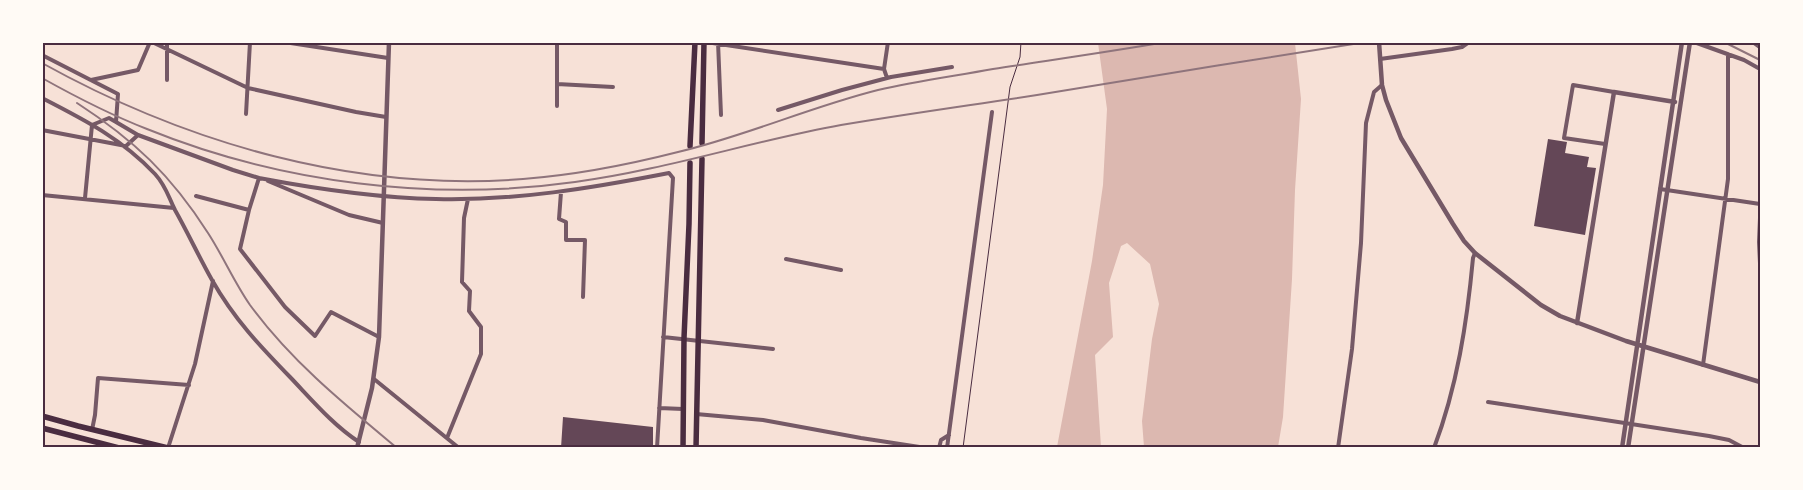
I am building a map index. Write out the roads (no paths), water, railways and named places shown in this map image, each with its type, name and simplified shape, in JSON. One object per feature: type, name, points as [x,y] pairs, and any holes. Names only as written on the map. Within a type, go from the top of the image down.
[{"type":"main road","points":[[690,146],[695,42]]},
{"type":"main road","points":[[702,143],[705,42]]},
{"type":"main road","points":[[696,448],[702,160]]},
{"type":"main road","points":[[683,448],[684,338],[690,163]]},
{"type":"main road","points":[[42,416],[168,448]]},
{"type":"main road","points":[[42,428],[119,448]]},
{"type":"street","points":[[91,80],[138,70],[151,42],[248,88],[386,117]]},
{"type":"street","points":[[167,42],[167,80]]},
{"type":"street","points":[[246,114],[250,42]]},
{"type":"street","points":[[284,42],[388,58]]},
{"type":"street","points":[[42,98],[126,146],[166,187],[174,208],[212,281],[238,320],[257,344],[358,445],[374,380],[379,337],[389,42]]},
{"type":"street","points":[[557,42],[557,106]]},
{"type":"street","points":[[705,42],[884,69]]},
{"type":"street","points":[[887,78],[884,69],[888,42]]},
{"type":"street","points":[[1379,42],[1382,85],[1401,138],[1456,230],[1475,253],[1541,305],[1577,323],[1637,345],[1760,382]]},
{"type":"street","points":[[1380,59],[1452,49],[1462,47],[1469,42]]},
{"type":"street","points":[[1622,448],[1682,42]]},
{"type":"street","points":[[1628,448],[1690,42]]},
{"type":"street","points":[[1694,42],[1744,60],[1760,69]]},
{"type":"street","points":[[1753,42],[1760,47]]},
{"type":"street","points":[[718,43],[720,115]]},
{"type":"street","points":[[1703,365],[1729,166],[1728,54]]},
{"type":"street","points":[[42,55],[118,94],[116,122]]},
{"type":"street","points":[[778,110],[887,78],[952,67]]},
{"type":"street","points":[[557,84],[613,86]]},
{"type":"street","points":[[1338,448],[1353,339],[1361,243],[1366,123],[1374,92],[1382,85]]},
{"type":"street","points":[[1605,144],[1564,138],[1573,85],[1681,103]]},
{"type":"street","points":[[1577,323],[1614,92]]},
{"type":"street","points":[[947,448],[992,112]]},
{"type":"street","points":[[92,125],[109,118],[138,135],[259,178],[349,215],[383,223]]},
{"type":"street","points":[[85,198],[92,125]]},
{"type":"street","points":[[42,130],[126,146]]},
{"type":"street","points":[[126,146],[138,135]]},
{"type":"street","points":[[259,178],[384,197],[437,200],[561,192],[595,188],[669,173],[673,178],[657,448]]},
{"type":"street","points":[[259,178],[240,249],[285,307],[315,336],[331,312],[379,337]]},
{"type":"street","points":[[1660,189],[1760,204]]},
{"type":"street","points":[[561,192],[560,219],[566,222],[566,240],[585,240],[583,297]]},
{"type":"street","points":[[42,195],[174,208]]},
{"type":"street","points":[[196,196],[249,210]]},
{"type":"street","points":[[447,438],[482,354],[481,327],[469,311],[470,291],[462,282],[464,218],[468,199]]},
{"type":"street","points":[[1760,218],[1760,263]]},
{"type":"street","points":[[1434,448],[1453,388],[1463,341],[1475,253]]},
{"type":"street","points":[[786,259],[841,270]]},
{"type":"street","points":[[168,448],[189,385],[202,335],[212,281]]},
{"type":"street","points":[[663,337],[773,349]]},
{"type":"street","points":[[92,430],[98,378],[189,385]]},
{"type":"street","points":[[374,380],[458,448]]},
{"type":"street","points":[[1488,402],[1729,440],[1744,448]]},
{"type":"street","points":[[659,408],[684,409]]},
{"type":"street","points":[[696,414],[763,420],[926,448]]},
{"type":"street","points":[[939,448],[941,440],[949,435]]},
{"type":"railway","points":[[42,63],[98,92],[155,117],[214,139],[274,156],[335,169],[398,178],[460,181],[523,179],[620,165],[703,145],[878,90],[921,81],[1166,42]]},
{"type":"railway","points":[[42,78],[134,124],[198,148],[250,163],[303,175],[357,183],[467,190],[521,188],[609,177],[841,125],[1366,42]]},
{"type":"railway","points":[[1724,42],[1760,60]]},
{"type":"railway","points":[[77,103],[134,145],[165,176],[194,212],[250,305],[283,345],[319,381],[397,448]]}]
